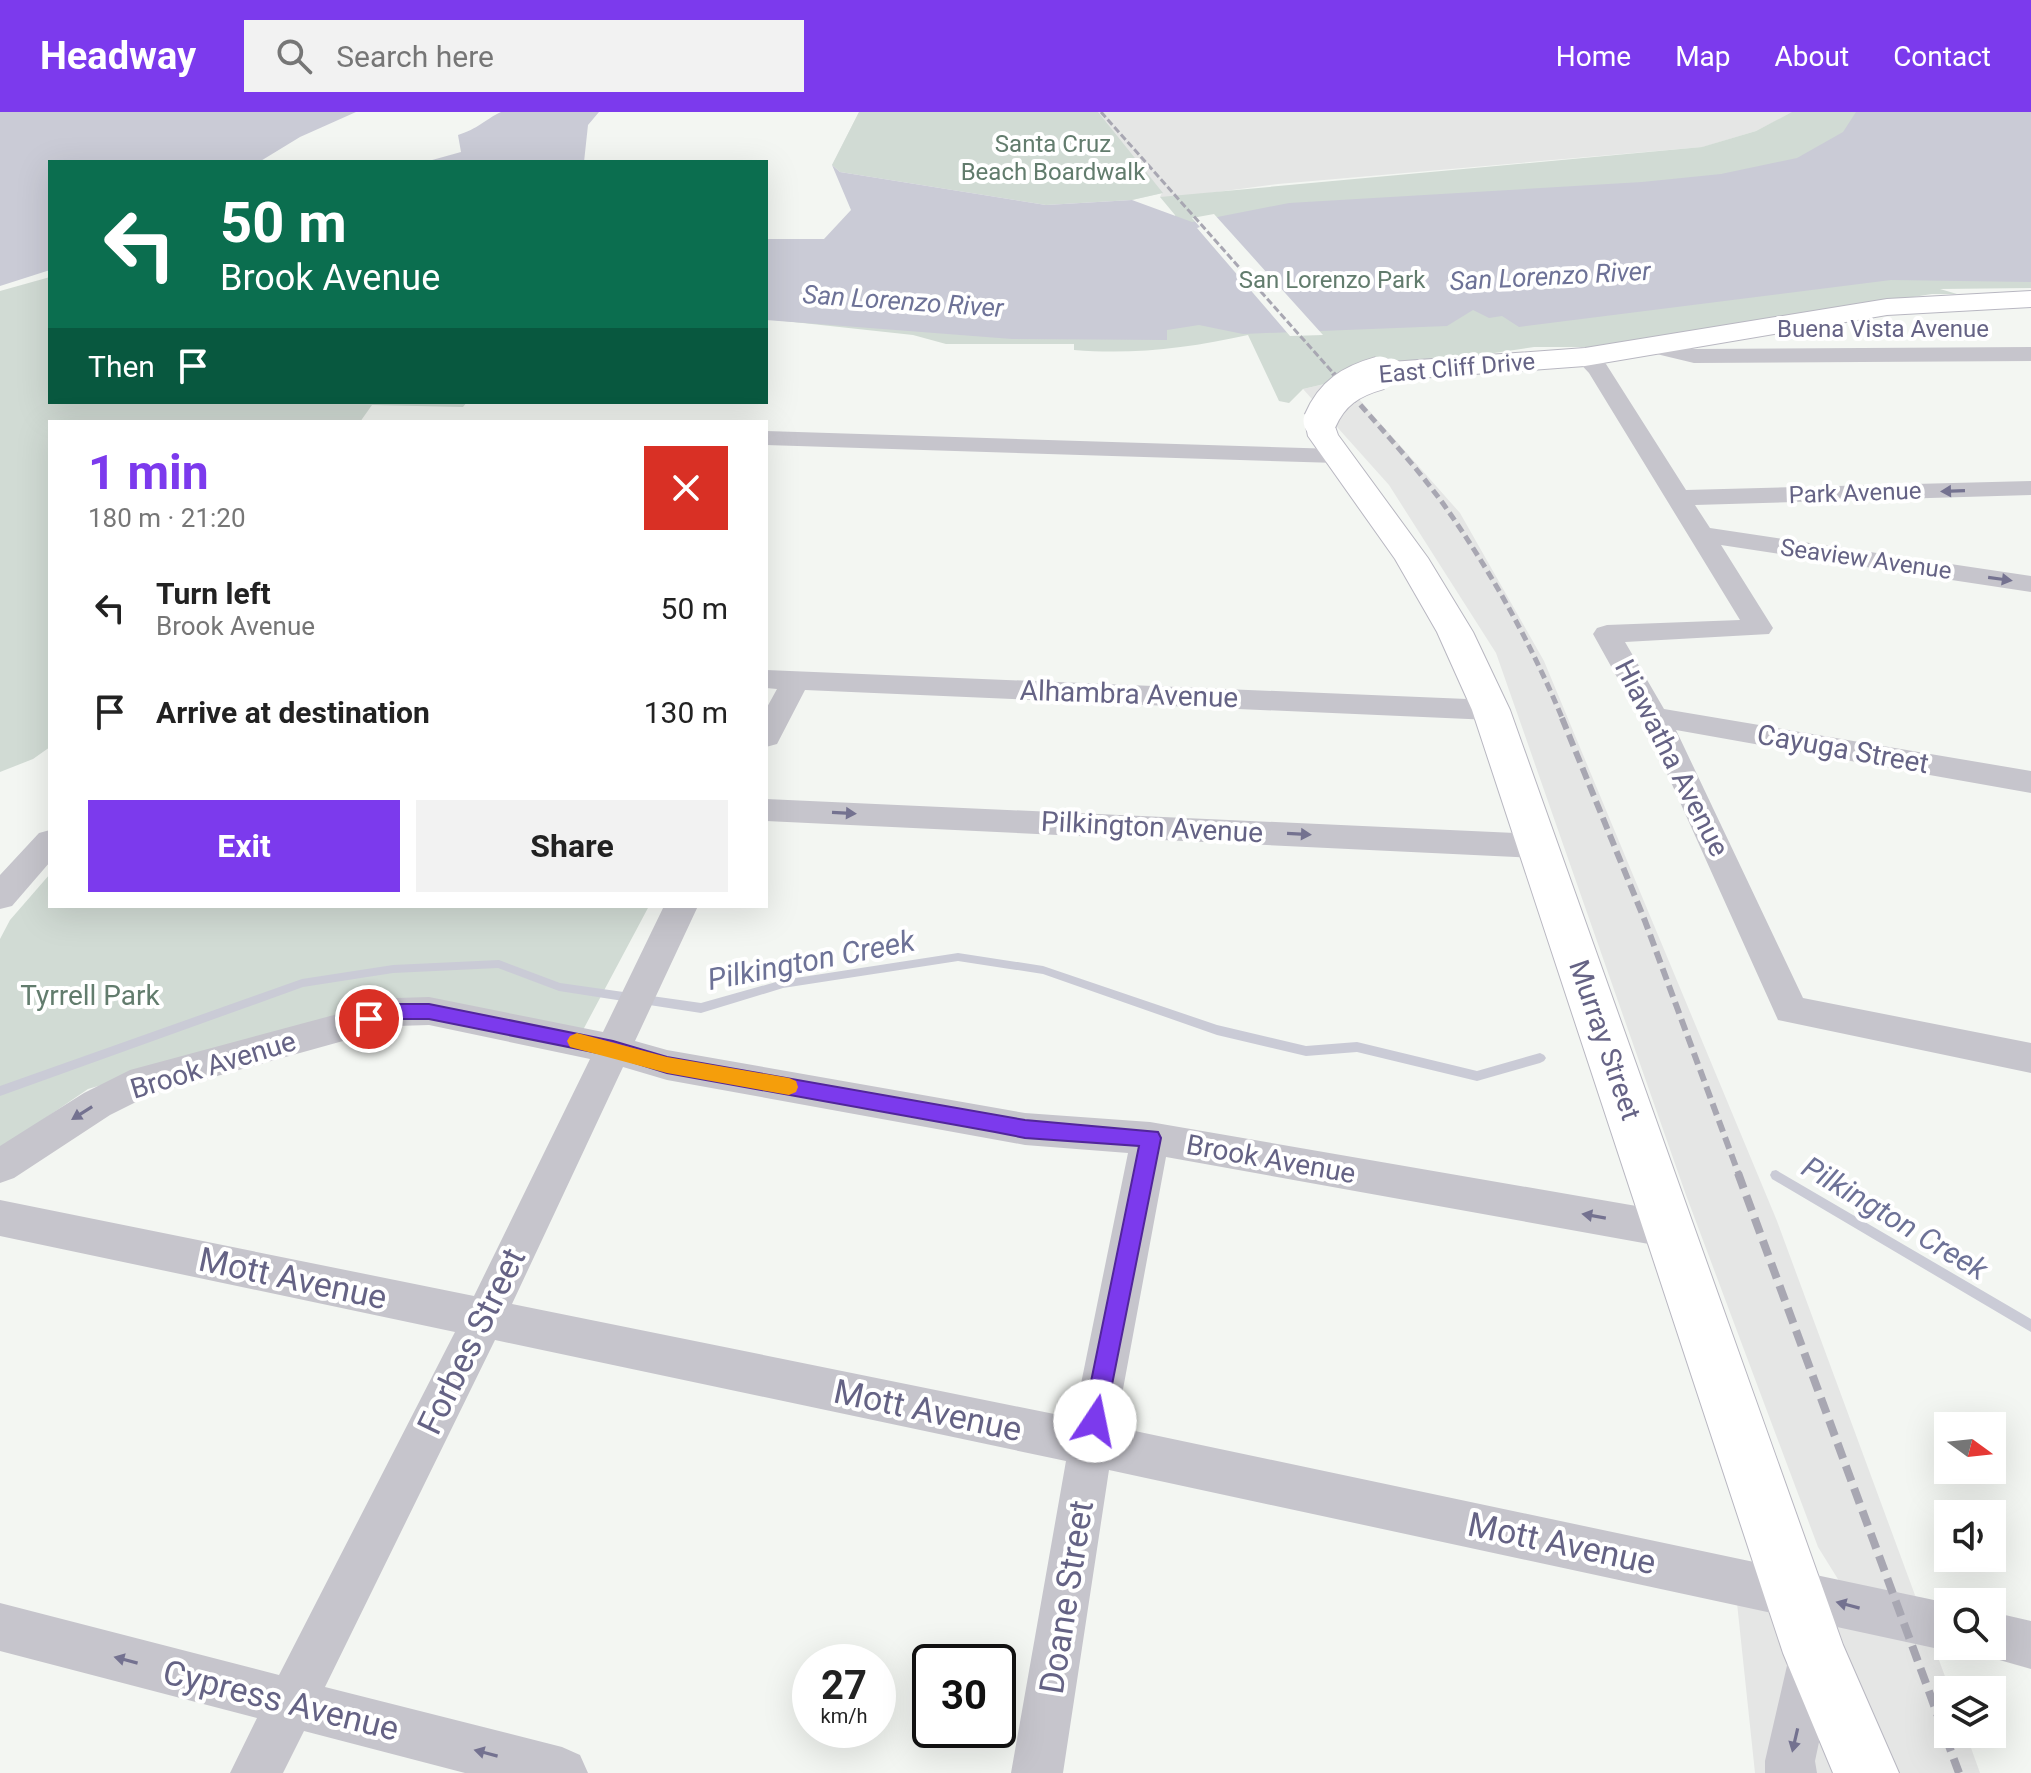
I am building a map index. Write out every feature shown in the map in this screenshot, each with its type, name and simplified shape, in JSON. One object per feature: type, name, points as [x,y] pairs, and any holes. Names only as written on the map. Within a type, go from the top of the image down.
[{"type":"main road","name":"East Cliff Drive","points":[[1328,439],[1324,408],[1343,387],[1371,374],[1585,357],[1887,307],[2031,299]]},
{"type":"main road","name":"Murray Street","points":[[1328,439],[1411,558],[1455,632],[1491,710],[1814,1653],[1866,1773]]},
{"type":"street","name":"Buena Vista Avenue","points":[[1683,340],[1697,350],[1735,356]]},
{"type":"street","name":"Buena Vista Avenue","points":[[1652,346],[1694,356],[2031,354]]},
{"type":"street","name":"Hiawatha Avenue","points":[[1585,357],[1598,369],[1759,628],[1607,634],[1655,717],[1724,858],[1791,1010],[2031,1058]]},
{"type":"street","points":[[768,438],[1328,439]]},
{"type":"street","name":"Park Avenue","points":[[1679,498],[2031,488]]},
{"type":"street","name":"Seaview Avenue","points":[[1702,535],[2031,584]]},
{"type":"street","name":"Alhambra Avenue","points":[[768,679],[1491,710]]},
{"type":"street","points":[[768,733],[796,680]]},
{"type":"street","name":"Cayuga Street","points":[[1655,717],[2031,782]]},
{"type":"street","name":"Pilkington Avenue","points":[[768,810],[1538,846]]},
{"type":"street","points":[[0,897],[48,843]]},
{"type":"street","name":"Forbes Street","points":[[256,1773],[294,1703],[485,1317],[680,908]]},
{"type":"street","name":"Brook Avenue","points":[[0,1166],[97,1104],[143,1081],[397,1012],[429,1011],[613,1049],[667,1065],[1025,1129],[1150,1138],[1671,1230]]},
{"type":"street","name":"Doane Street","points":[[1037,1773],[1091,1444],[1150,1138]]},
{"type":"street","name":"Mott Avenue","points":[[0,1218],[1091,1444],[1934,1624]]},
{"type":"street","name":"Cypress Avenue","points":[[0,1627],[562,1773]]},
{"type":"street","points":[[2006,1639],[2031,1645]]},
{"type":"street","points":[[1791,1773],[1790,1761],[1814,1653]]},
{"type":"shaded area","points":[[859,112],[1793,112],[1756,131],[1703,147],[1278,184],[1179,197],[1160,197],[1162,193],[1132,200],[832,165]]},
{"type":"shaded area","points":[[1342,380],[1460,513],[1544,661],[1777,1221],[1934,1647],[1934,1660],[1939,1660],[1945,1676],[1934,1676],[1934,1748],[1971,1748],[1980,1773],[1755,1773],[1737,1603],[1867,1626],[1818,1547],[1686,1195],[1496,653],[1389,485],[1303,389]]},
{"type":"green space","name":"Santa Cruz Beach Boardwalk","points":[[859,112],[1098,112],[1163,193],[1132,200],[1046,205],[840,172],[832,165]]},
{"type":"green space","name":"San Lorenzo Park","points":[[1792,112],[2031,112],[2031,288],[1940,289],[1957,294],[1932,294],[1596,347],[1534,347],[1393,368],[1303,389],[1289,403],[1279,401],[1248,335],[1205,344],[1118,352],[1074,350],[1074,344],[946,344],[913,335],[775,320],[768,263],[1184,269],[1175,215],[1160,197],[1702,147],[1756,131]]},
{"type":"green space","points":[[48,278],[48,404],[465,404],[463,407],[372,405],[361,420],[48,420],[48,748],[33,759],[0,772],[0,291]]},
{"type":"green space","name":"Tyrrell Park","points":[[48,876],[48,908],[648,908],[583,1030],[367,1007],[88,1089],[0,1149],[0,939],[10,920]]},
{"type":"water","points":[[0,112],[356,112],[300,137],[262,160],[48,160],[48,271],[0,286]]},
{"type":"water","points":[[501,112],[599,112],[588,125],[584,160],[432,160],[461,152],[458,135]]},
{"type":"water","name":"San Lorenzo Park","points":[[1856,112],[2031,112],[2031,282],[1891,280],[1519,327],[1502,316],[1489,318],[1473,310],[1447,326],[1243,334],[1199,325],[1167,330],[1167,340],[1012,339],[768,320],[768,239],[824,239],[851,210],[832,165],[840,172],[1046,205],[1132,200],[1192,222],[1289,203],[1642,182],[1721,174],[1797,158],[1843,132]]},
{"type":"pier","points":[[1214,214],[1323,335],[1290,336],[1197,228],[1200,227],[1192,218]]},
{"type":"waterway","name":"Pilkington Creek","points":[[0,1091],[302,983],[393,969],[499,964],[559,987],[701,1008],[783,984],[958,957],[1043,970],[1217,1030],[1306,1051],[1357,1047],[1477,1076],[1540,1058]]},
{"type":"waterway","name":"Pilkington Creek","points":[[1776,1175],[2031,1326]]},
{"type":"railway","points":[[1101,112],[1335,375]]},
{"type":"railway","points":[[1333,373],[1424,478],[1468,540],[1513,615],[1563,720]]},
{"type":"railway","points":[[1562,718],[1645,921],[1739,1175]]},
{"type":"railway","points":[[1738,1173],[1959,1773]]},
{"type":"slow traffic","points":[[577,1041],[667,1065],[789,1087]]},
{"type":"route","points":[[369,1019],[397,1012],[429,1011],[613,1049],[667,1065],[995,1124],[1150,1138],[1095,1421]]},
{"type":"water label","name":"San Lorenzo River","points":[[1550,276]]},
{"type":"water label","name":"San Lorenzo River","points":[[903,301]]}]
